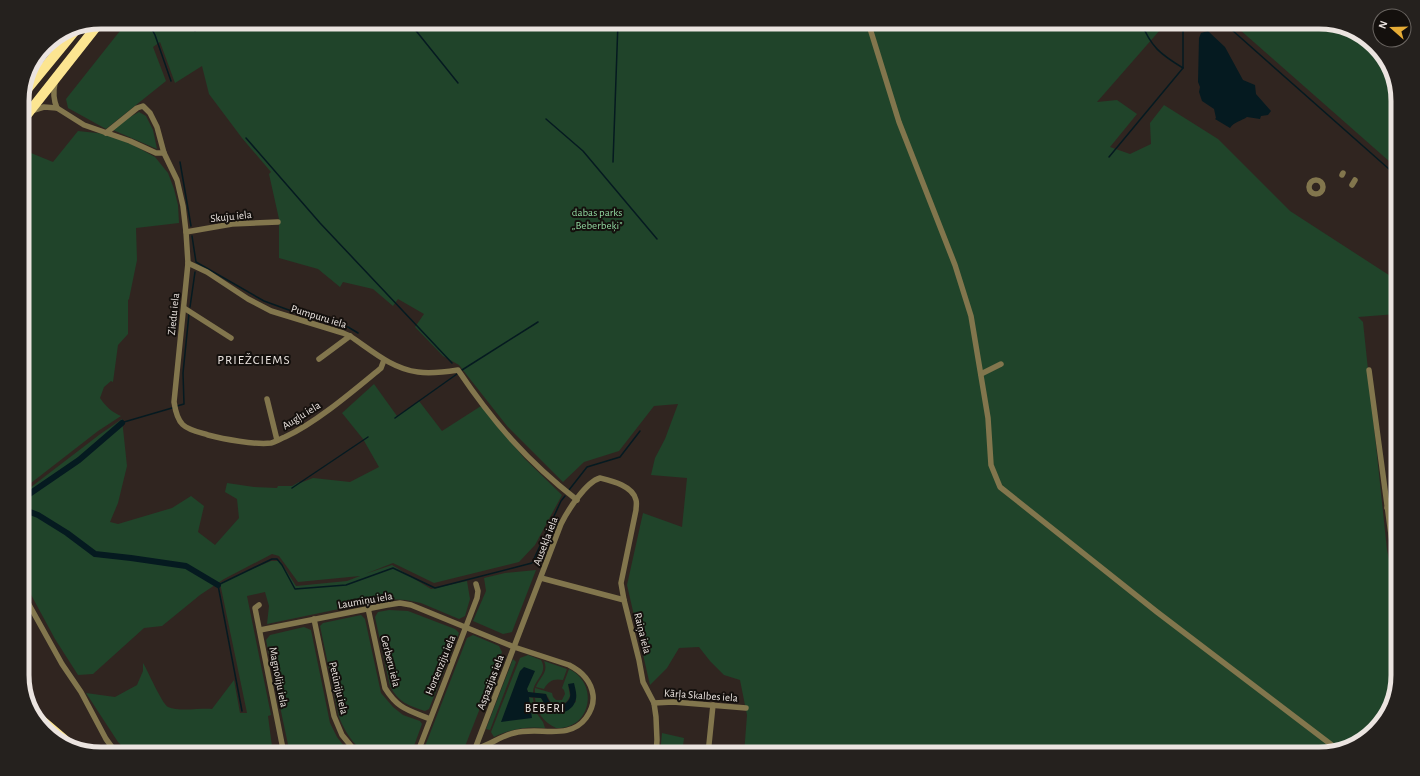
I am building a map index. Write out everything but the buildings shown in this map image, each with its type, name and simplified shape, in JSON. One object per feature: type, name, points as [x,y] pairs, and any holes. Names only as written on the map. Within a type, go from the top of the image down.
[{"type":"highway","points":[[29,112],[94,29]]},
{"type":"highway","points":[[35,71],[70,36]]},
{"type":"highway","points":[[31,84],[70,36]]},
{"type":"street","points":[[870,29],[899,122],[955,265],[971,316],[988,418],[991,465],[1000,487],[1157,612],[1333,746]]},
{"type":"street","points":[[56,79],[53,93],[57,108]]},
{"type":"street","points":[[29,112],[44,107],[57,108],[84,125],[106,133],[130,141],[156,153],[164,153],[157,127],[150,113],[143,106],[137,108],[106,133]]},
{"type":"street","name":"Ziedu iela","points":[[164,153],[177,180],[183,206],[188,263],[175,389],[175,408]]},
{"type":"street","name":"Skuju iela","points":[[186,232],[232,224],[278,222]]},
{"type":"street","name":"Pumpuru iela","points":[[188,263],[207,272],[248,299],[271,311],[350,336],[384,360],[409,370],[431,373],[458,370],[496,423],[527,457],[553,482],[577,500]]},
{"type":"street","points":[[184,308],[231,338]]},
{"type":"street","points":[[319,359],[350,336]]},
{"type":"street","name":"Augļu iela","points":[[175,408],[180,422],[184,427],[190,430],[211,436],[256,443],[272,443],[299,430],[354,390],[381,368],[384,360]]},
{"type":"street","points":[[981,374],[1001,364]]},
{"type":"street","points":[[1369,370],[1391,533]]},
{"type":"street","points":[[266,399],[277,440]]},
{"type":"street","name":"Ausekļa iela","points":[[514,646],[565,516],[591,483],[600,478],[626,487],[633,494],[636,500],[636,510],[621,583],[624,600]]},
{"type":"street","points":[[1387,508],[1391,507]]},
{"type":"street","name":"Raiņa iela","points":[[541,578],[624,600],[643,682],[654,702],[658,740],[657,747]]},
{"type":"street","name":"Hortenziju iela","points":[[420,747],[477,598],[478,591],[476,584]]},
{"type":"street","name":"Laumiņu iela","points":[[260,630],[400,603],[411,605],[514,646]]},
{"type":"street","points":[[29,604],[59,658],[81,692],[111,747]]},
{"type":"street","name":"Magnoliju iela","points":[[260,605],[255,608],[283,747]]},
{"type":"street","name":"Gerberu iela","points":[[368,608],[385,688],[391,698],[399,706],[430,719]]},
{"type":"street","name":"Petūniju iela","points":[[314,619],[334,716],[342,735],[352,747]]},
{"type":"street","name":"Aspazijas iela","points":[[476,747],[514,646],[569,665],[578,669],[583,674],[591,689],[593,702],[591,709],[583,722],[575,728],[566,732],[531,730],[516,732],[506,735],[483,747]]},
{"type":"street","name":"Kārļa Skalbes iela","points":[[654,702],[746,708]]},
{"type":"street","points":[[709,747],[713,705]]},
{"type":"green space","name":"dabas parks „Beberbeķi”","points":[[121,29],[1161,29],[1097,102],[1117,100],[1137,114],[1110,147],[1130,154],[1151,144],[1150,123],[1164,105],[1218,139],[1290,211],[1391,276],[1391,314],[1358,317],[1363,322],[1387,550],[1391,569],[1391,675],[1389,694],[1386,703],[1373,723],[1363,732],[1347,742],[1338,745],[1319,747],[745,747],[747,715],[740,680],[724,675],[699,647],[679,648],[667,668],[650,685],[627,585],[643,513],[682,527],[687,478],[651,475],[655,458],[665,439],[678,404],[654,406],[619,451],[584,462],[563,482],[507,426],[459,365],[443,356],[415,327],[424,314],[398,299],[393,306],[373,289],[343,282],[340,287],[318,269],[279,258],[279,219],[269,174],[271,172],[242,138],[209,94],[202,66],[175,83],[160,42],[153,47],[166,81],[106,129],[68,108],[66,99]]},
{"type":"green space","points":[[1239,29],[1319,29],[1338,31],[1347,34],[1367,47],[1379,61],[1384,69],[1390,87],[1391,163]]},
{"type":"green space","points":[[139,112],[146,116],[153,130],[157,149],[113,130]]},
{"type":"green space","points":[[78,131],[106,134],[133,145],[155,157],[168,173],[178,205],[179,223],[136,228],[137,260],[128,300],[128,334],[118,345],[113,382],[111,381],[104,387],[100,398],[109,409],[121,416],[98,431],[29,484],[29,152],[53,162]]},
{"type":"green space","points":[[374,384],[397,416],[419,401],[442,431],[481,406],[525,459],[562,495],[535,545],[519,562],[434,583],[393,563],[365,574],[392,565],[431,589],[467,581],[470,599],[465,616],[459,619],[421,603],[406,600],[387,599],[267,624],[269,606],[265,592],[247,596],[271,715],[268,716],[272,747],[123,747],[118,742],[86,693],[115,697],[137,685],[143,671],[143,663],[165,705],[168,707],[184,710],[212,709],[234,680],[240,713],[247,713],[220,583],[271,561],[280,561],[296,586],[347,581],[360,576],[298,582],[279,556],[272,554],[224,579],[200,595],[162,626],[144,628],[93,674],[78,675],[55,639],[29,591],[29,489],[122,419],[127,466],[118,503],[110,522],[118,524],[172,508],[191,496],[204,506],[198,532],[215,545],[239,518],[237,499],[225,492],[227,483],[254,487],[277,488],[278,486],[292,486],[299,482],[300,483],[313,478],[350,482],[379,467],[363,439],[342,413]]},
{"type":"green space","points":[[536,570],[512,632],[503,634],[473,621],[486,591],[484,578],[505,573]]},
{"type":"green space","points":[[389,610],[408,611],[455,629],[459,633],[429,709],[425,711],[404,703],[393,692],[390,686],[375,617],[378,612]]},
{"type":"green space","points":[[361,615],[365,619],[381,693],[393,707],[403,715],[420,721],[422,724],[414,747],[358,747],[351,739],[339,717],[320,626],[323,623]]},
{"type":"green space","points":[[304,627],[311,630],[330,723],[337,737],[345,747],[289,747],[266,640],[270,635]]},
{"type":"green space","points":[[473,635],[499,646],[502,652],[465,747],[425,747],[467,638]]},
{"type":"green space","points":[[528,655],[541,660],[543,665],[542,673],[535,684],[533,693],[528,692],[520,671],[528,697],[533,698],[535,711],[543,722],[545,728],[531,727],[519,729],[494,737],[491,732],[520,658]]},
{"type":"green space","points":[[513,659],[516,662],[490,730],[486,729]]},
{"type":"green space","points":[[544,661],[567,669],[563,680],[557,679],[552,681],[547,684],[544,689],[536,687],[545,671]]},
{"type":"green space","points":[[569,669],[579,676],[585,685],[588,695],[587,705],[584,714],[577,722],[568,727],[556,728],[547,723],[541,716],[537,708],[535,698],[541,698],[552,712],[576,702],[568,684],[570,696],[565,703],[560,705],[552,704],[546,694],[535,693],[535,688],[552,693],[556,700],[562,700],[565,694],[562,688]]},
{"type":"green space","points":[[662,733],[684,738],[683,747],[661,747]]},
{"type":"water","points":[[1208,31],[1225,47],[1243,80],[1255,85],[1256,94],[1271,111],[1268,115],[1261,116],[1260,119],[1247,117],[1230,128],[1215,119],[1214,109],[1202,101],[1198,82],[1199,38],[1201,33]]},
{"type":"water","points":[[524,667],[535,671],[527,689],[528,692],[546,694],[549,701],[553,705],[562,705],[569,700],[570,690],[568,684],[574,683],[576,700],[571,708],[561,713],[554,712],[545,705],[541,698],[529,697],[532,718],[501,722],[520,671]]},
{"type":"waterway","points":[[152,29],[171,81]]},
{"type":"waterway","points":[[415,29],[458,83]]},
{"type":"waterway","points":[[613,162],[618,29]]},
{"type":"waterway","points":[[1144,29],[1157,49],[1183,68]]},
{"type":"waterway","points":[[1109,157],[1183,68],[1183,29]]},
{"type":"waterway","points":[[1231,29],[1391,171]]},
{"type":"waterway","points":[[546,119],[583,151],[657,239]]},
{"type":"waterway","points":[[246,138],[320,223],[452,363]]},
{"type":"waterway","points":[[180,162],[191,226]]},
{"type":"waterway","points":[[192,236],[196,262],[264,301],[308,317],[348,327],[358,333]]},
{"type":"waterway","points":[[190,307],[195,272]]},
{"type":"waterway","points":[[177,406],[184,404],[183,373],[189,314]]},
{"type":"waterway","points":[[462,370],[538,322]]},
{"type":"waterway","points":[[395,418],[457,374]]},
{"type":"waterway","points":[[122,423],[172,408]]},
{"type":"waterway","points":[[29,494],[79,460],[122,423]]},
{"type":"waterway","points":[[569,490],[587,467],[620,457],[640,431]]},
{"type":"waterway","points":[[292,488],[368,437]]},
{"type":"waterway","points":[[242,711],[218,585],[272,559],[277,559],[282,565],[295,589],[346,585],[393,568],[435,588],[532,563],[561,501],[565,496]]},
{"type":"waterway","points":[[29,512],[38,515],[67,533],[95,554],[186,566],[218,585]]},
{"type":"district","name":"PRIEŽCIEMS","points":[[254,359]]},
{"type":"district","name":"BEBERI","points":[[545,708]]}]
